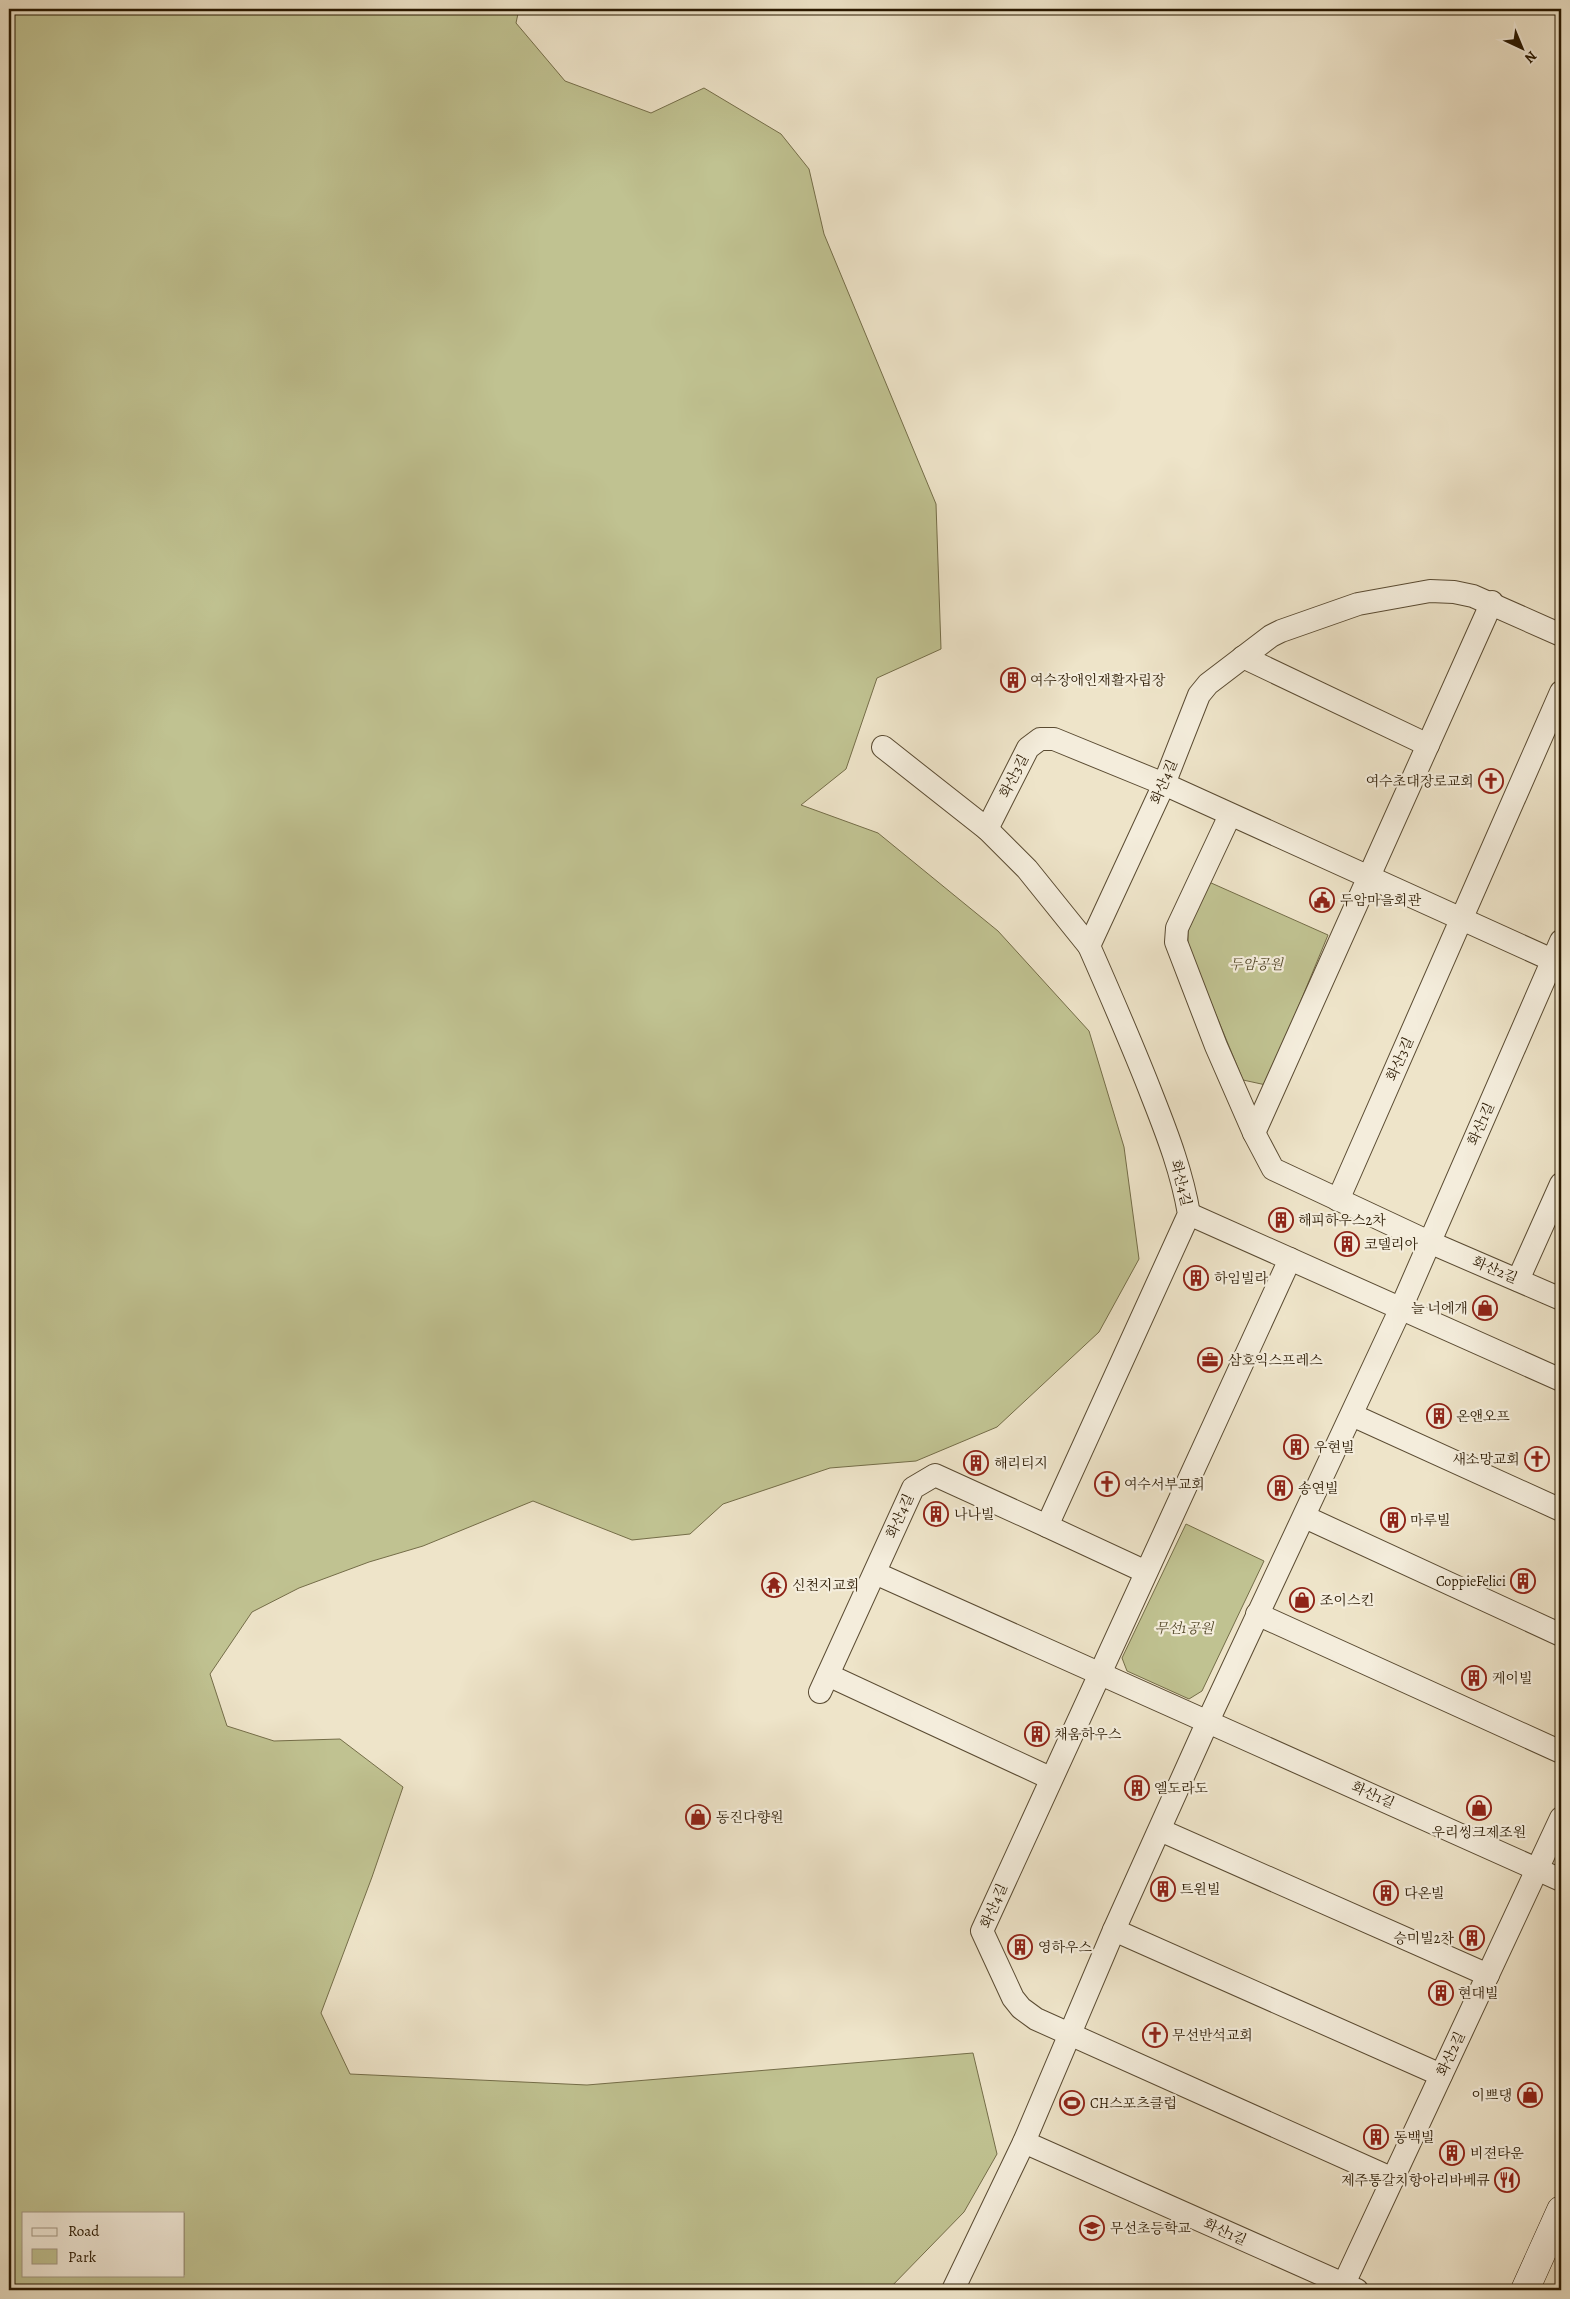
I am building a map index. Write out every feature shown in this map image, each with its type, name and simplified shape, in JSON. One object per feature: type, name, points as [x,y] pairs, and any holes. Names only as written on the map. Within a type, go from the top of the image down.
[{"type":"street","name":"화산4길","points":[[1050,1778],[824,1684],[913,1488],[935,1475],[1047,1526],[1189,1214],[1184,1186],[1175,1156],[1127,1031],[1089,946],[1164,784],[1199,696],[1208,684],[1281,630],[1358,604],[1406,593],[1430,590],[1454,592],[1492,602],[1561,635]]},
{"type":"street","points":[[1254,1133],[1492,602]]},
{"type":"street","points":[[1243,657],[1428,745]]},
{"type":"street","points":[[1462,918],[1561,692]]},
{"type":"street","name":"화산3길","points":[[986,829],[1028,748],[1040,739],[1054,739],[1164,784],[1462,918],[1558,955]]},
{"type":"street","points":[[883,747],[986,829],[1028,870],[1089,946]]},
{"type":"street","points":[[1230,815],[1178,928],[1176,942],[1216,1046],[1254,1133],[1273,1169],[1430,1242]]},
{"type":"street","name":"화산3길","points":[[1338,1200],[1462,918]]},
{"type":"street","name":"화산1길","points":[[953,2290],[1024,2142],[1068,2034],[1208,1721],[1401,1308],[1558,955]]},
{"type":"street","points":[[1518,1280],[1561,1184]]},
{"type":"street","points":[[1189,1214],[1561,1380]]},
{"type":"street","name":"화산2길","points":[[1430,1242],[1561,1299]]},
{"type":"street","name":"화산4길","points":[[1068,2034],[1021,2008],[1013,1998],[982,1932],[1050,1778],[1290,1259]]},
{"type":"street","points":[[1352,1415],[1561,1510]]},
{"type":"street","points":[[1305,1516],[1561,1635]]},
{"type":"street","points":[[1047,1526],[1146,1572]]},
{"type":"street","points":[[875,1573],[1208,1721]]},
{"type":"street","points":[[1257,1614],[1561,1752]]},
{"type":"street","name":"화산1길","points":[[1208,1721],[1561,1880]]},
{"type":"street","name":"화산2길","points":[[1348,2288],[1393,2178],[1561,1818]]},
{"type":"street","points":[[1160,1830],[1488,1975]]},
{"type":"street","points":[[1114,1930],[1441,2076]]},
{"type":"street","points":[[1068,2034],[1393,2178]]},
{"type":"street","name":"화산1길","points":[[1024,2142],[1348,2288]]},
{"type":"street","points":[[1525,2290],[1561,2210]]},
{"type":"green space","points":[[9,9],[519,9],[516,23],[565,81],[651,113],[704,88],[781,134],[809,169],[824,234],[936,504],[941,649],[877,678],[846,769],[801,805],[878,833],[998,931],[1089,1031],[1124,1147],[1139,1259],[1099,1332],[997,1427],[916,1461],[830,1468],[723,1504],[690,1534],[632,1540],[533,1501],[423,1546],[369,1562],[299,1588],[252,1612],[210,1674],[227,1726],[274,1741],[340,1739],[403,1787],[372,1877],[321,2013],[350,2074],[587,2085],[973,2053],[997,2154],[964,2212],[888,2290],[9,2290]]},
{"type":"green space","name":"두암공원","points":[[1209,882],[1328,935],[1266,1085],[1243,1080],[1188,947],[1188,931]]},
{"type":"green space","name":"무선1공원","points":[[1186,1524],[1264,1561],[1202,1691],[1189,1699],[1127,1671],[1122,1658]]},
{"type":"place","name":"여수장애인재활자립장","points":[[1013,680]]},
{"type":"place","name":"여수초대장로교회","points":[[1491,781]]},
{"type":"place","name":"두암마을회관","points":[[1322,900]]},
{"type":"place","name":"해피하우스2차","points":[[1281,1220]]},
{"type":"place","name":"코델리아","points":[[1347,1244]]},
{"type":"place","name":"하임빌라","points":[[1196,1278]]},
{"type":"place","name":"늘 너에개","points":[[1485,1308]]},
{"type":"place","name":"삼호익스프레스","points":[[1210,1360]]},
{"type":"place","name":"온앤오프","points":[[1439,1416]]},
{"type":"place","name":"우현빌","points":[[1296,1447]]},
{"type":"place","name":"새소망교회","points":[[1537,1459]]},
{"type":"place","name":"해리티지","points":[[976,1463]]},
{"type":"place","name":"여수서부교회","points":[[1107,1484]]},
{"type":"place","name":"송연빌","points":[[1280,1488]]},
{"type":"place","name":"나나빌","points":[[936,1514]]},
{"type":"place","name":"마루빌","points":[[1393,1520]]},
{"type":"place","name":"CoppieFelici","points":[[1523,1581]]},
{"type":"place","name":"신천지교회","points":[[774,1585]]},
{"type":"place","name":"조이스킨","points":[[1302,1600]]},
{"type":"place","name":"케이빌","points":[[1474,1678]]},
{"type":"place","name":"채움하우스","points":[[1037,1734]]},
{"type":"place","name":"엘도라도","points":[[1137,1788]]},
{"type":"place","name":"우리씽크제조원","points":[[1479,1808]]},
{"type":"place","name":"동진다향원","points":[[698,1817]]},
{"type":"place","name":"트윈빌","points":[[1163,1889]]},
{"type":"place","name":"다온빌","points":[[1386,1893]]},
{"type":"place","name":"승미빌2차","points":[[1472,1938]]},
{"type":"place","name":"영하우스","points":[[1020,1947]]},
{"type":"place","name":"현대빌","points":[[1441,1993]]},
{"type":"place","name":"무선반석교회","points":[[1155,2035]]},
{"type":"place","name":"이쁘댕","points":[[1530,2095]]},
{"type":"place","name":"CH스포츠클럽","points":[[1072,2103]]},
{"type":"place","name":"동백빌","points":[[1376,2137]]},
{"type":"place","name":"비젼타운","points":[[1452,2153]]},
{"type":"place","name":"제주통갈치항아리바베큐","points":[[1507,2180]]},
{"type":"place","name":"무선초등학교","points":[[1092,2228]]}]
